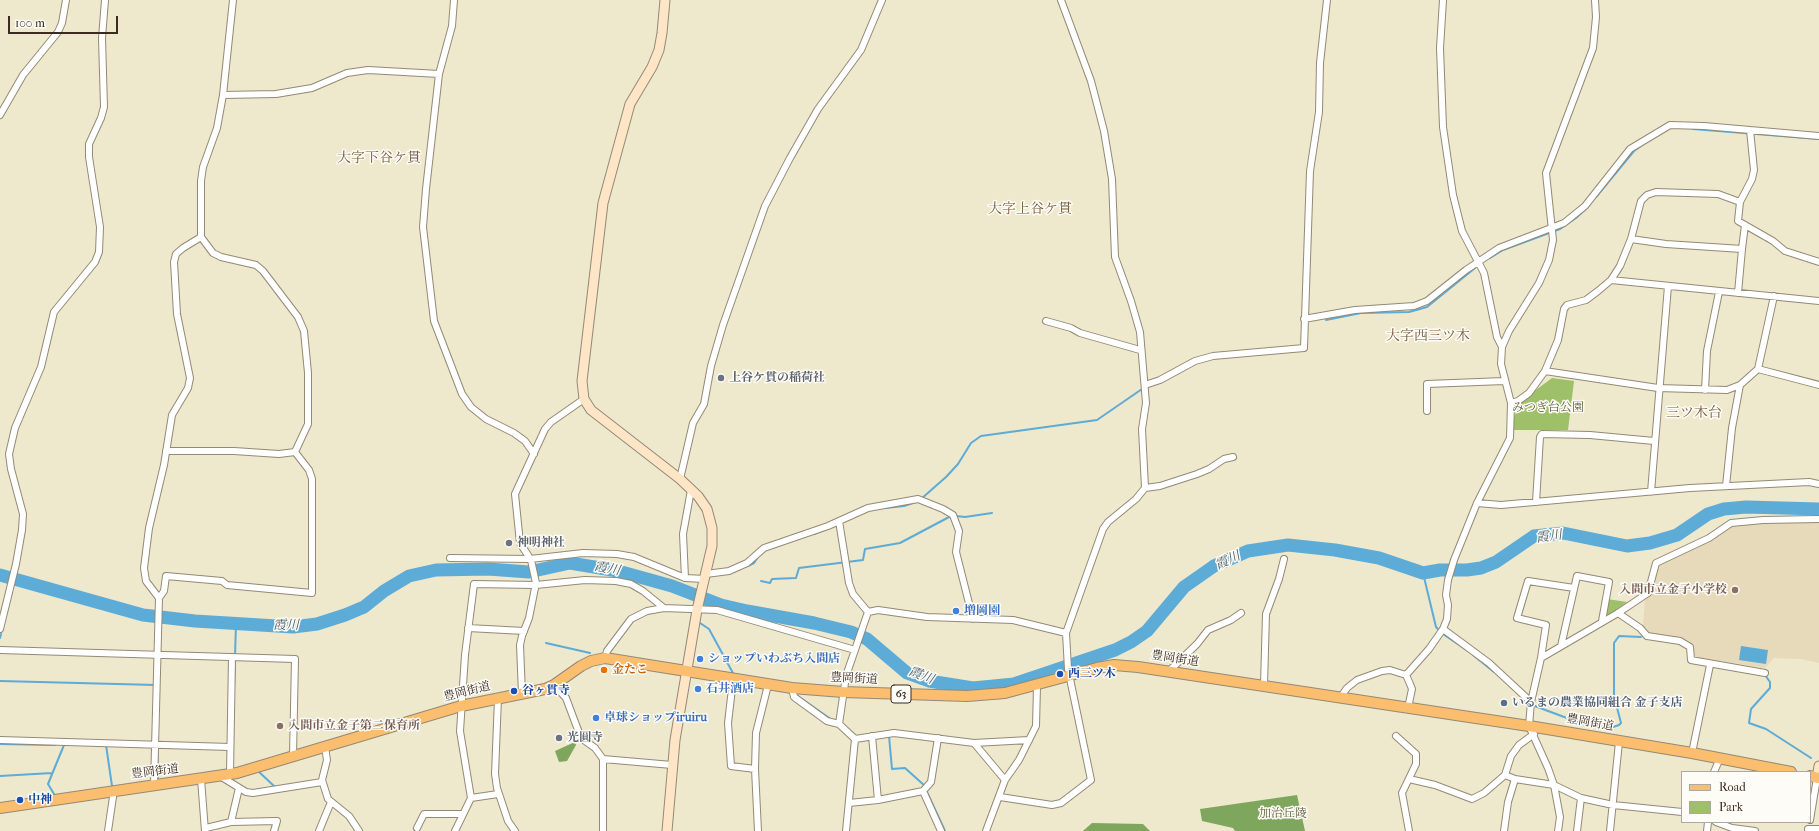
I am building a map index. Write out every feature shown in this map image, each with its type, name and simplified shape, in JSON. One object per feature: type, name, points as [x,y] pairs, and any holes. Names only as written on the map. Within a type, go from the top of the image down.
[{"type":"main road","name":"豊岡街道","points":[[0,808],[114,790],[225,775],[461,706],[522,694],[554,685],[581,666],[591,661],[605,658],[733,680],[792,688],[843,692],[968,696],[1005,693],[1037,686],[1070,672],[1114,666],[1264,685],[1532,730],[1692,753],[1786,771]]},
{"type":"street","points":[[0,115],[23,75],[58,32],[64,18],[66,0]]},
{"type":"street","points":[[0,629],[20,548],[23,514],[11,469],[9,454],[15,428],[41,366],[54,312],[95,262],[98,252],[100,227],[88,157],[89,144],[101,118],[104,107],[102,38],[105,0]]},
{"type":"street","points":[[233,0],[223,95],[217,128],[203,167],[200,198],[201,237],[213,253],[221,257],[256,265],[263,271],[298,316],[304,331],[307,366],[308,424],[295,452]]},
{"type":"street","points":[[454,0],[452,26],[439,74],[426,190],[424,227],[434,320],[462,394],[471,407],[486,419],[525,440],[534,454]]},
{"type":"street","points":[[665,0],[659,50],[652,67],[630,104],[603,203],[582,381],[584,399],[595,415],[680,479],[703,503],[710,518],[712,528],[712,546],[686,671],[672,765],[667,831]]},
{"type":"street","points":[[680,479],[693,423],[704,404],[711,366],[723,324],[766,206],[790,158],[818,109],[860,50],[882,0]]},
{"type":"street","points":[[1000,797],[1052,805],[1061,803],[1091,780],[1070,672],[1066,648],[1066,633],[1103,529],[1108,522],[1136,499],[1145,488],[1142,429],[1146,403],[1145,385],[1138,325],[1115,257],[1112,179],[1108,149],[1091,81],[1061,0]]},
{"type":"street","points":[[1145,385],[1160,380],[1195,361],[1213,356],[1304,348],[1310,171],[1320,112],[1320,63],[1327,0]]},
{"type":"street","points":[[1442,0],[1440,48],[1446,152],[1458,222],[1484,273],[1497,337],[1502,347]]},
{"type":"street","points":[[1406,675],[1442,631],[1447,620],[1448,605],[1446,595],[1448,580],[1454,560],[1477,503],[1510,438],[1511,403],[1504,381],[1501,364],[1502,347],[1509,330],[1546,270],[1552,252],[1552,228],[1546,174],[1593,48],[1596,17],[1595,0]]},
{"type":"street","points":[[223,95],[276,94],[312,88],[347,73],[368,70],[439,74]]},
{"type":"street","points":[[1304,320],[1367,308],[1414,306],[1427,301],[1479,261],[1499,248],[1564,223],[1585,206],[1630,149],[1659,130],[1670,125],[1685,124],[1819,136]]},
{"type":"street","points":[[1750,130],[1754,170],[1752,179],[1740,202],[1738,221],[1773,241],[1785,251],[1819,262]]},
{"type":"street","points":[[1511,403],[1518,401],[1529,393],[1545,371],[1558,340],[1564,309],[1567,305],[1586,300],[1611,280],[1620,266],[1631,239],[1641,201],[1647,196],[1656,192],[1718,194],[1740,202]]},
{"type":"street","points":[[1738,293],[1745,225]]},
{"type":"street","points":[[158,600],[146,581],[144,568],[150,528],[160,488],[172,415],[188,388],[190,378],[177,314],[174,262],[176,254],[201,237]]},
{"type":"street","points":[[1631,239],[1666,244],[1742,249]]},
{"type":"street","points":[[1611,280],[1819,301]]},
{"type":"street","points":[[1651,492],[1658,388],[1668,286]]},
{"type":"street","points":[[1705,390],[1707,352],[1719,292]]},
{"type":"street","points":[[1545,371],[1658,388],[1727,390],[1740,385],[1758,369],[1774,296]]},
{"type":"street","points":[[1046,321],[1071,328],[1080,333],[1140,350]]},
{"type":"street","points":[[1758,369],[1819,385]]},
{"type":"street","points":[[1427,411],[1427,384],[1504,381]]},
{"type":"street","points":[[1726,486],[1732,428],[1740,385]]},
{"type":"street","points":[[522,694],[520,645],[529,618],[536,584],[530,560],[520,543],[515,494],[546,429],[552,422],[584,399]]},
{"type":"street","points":[[1536,502],[1540,437],[1542,434],[1598,436],[1654,441]]},
{"type":"street","points":[[166,451],[234,451],[279,454],[295,452]]},
{"type":"street","points":[[154,785],[158,600],[164,590],[166,576],[222,580],[227,585],[312,593],[312,479],[309,470],[295,452]]},
{"type":"street","points":[[1145,488],[1160,486],[1197,474],[1209,469],[1224,459],[1233,457]]},
{"type":"street","points":[[1477,503],[1501,505],[1726,486],[1809,482],[1819,484]]},
{"type":"street","points":[[685,578],[683,534],[691,490]]},
{"type":"street","points":[[450,558],[530,560],[583,553],[617,554],[634,557],[685,578],[704,580],[747,563],[764,548],[839,521],[868,508],[918,499],[943,509],[953,516],[959,531],[956,552],[973,619]]},
{"type":"street","points":[[1541,658],[1618,613],[1648,593],[1656,563],[1709,538],[1731,523],[1763,520],[1819,519]]},
{"type":"street","points":[[839,521],[849,583],[854,594],[868,612],[866,623],[855,650],[843,692],[839,724]]},
{"type":"street","points":[[1264,685],[1266,614],[1279,579],[1284,559]]},
{"type":"street","points":[[1561,646],[1577,576],[1609,582],[1602,621]]},
{"type":"street","points":[[455,831],[471,798],[460,731],[468,628],[474,584],[536,584],[586,580],[616,581],[631,584],[643,591],[664,608]]},
{"type":"street","points":[[1558,831],[1560,817],[1554,786],[1532,730],[1531,702],[1541,658],[1546,624],[1517,618],[1528,581],[1574,588]]},
{"type":"street","points":[[605,658],[607,651],[631,619],[647,611],[664,608],[698,608],[717,610],[855,650]]},
{"type":"street","points":[[868,612],[878,610],[927,616],[1013,620],[1066,633]]},
{"type":"street","points":[[1168,672],[1197,644],[1208,630],[1231,620],[1241,613]]},
{"type":"street","points":[[1618,613],[1640,628],[1647,636],[1680,641],[1690,647],[1691,660],[1765,673]]},
{"type":"street","points":[[468,628],[524,630]]},
{"type":"street","points":[[1442,631],[1489,663],[1531,702]]},
{"type":"street","points":[[0,650],[295,659],[293,756]]},
{"type":"street","points":[[232,657],[230,747],[225,775],[239,788],[246,792],[253,793],[322,782]]},
{"type":"street","points":[[1692,753],[1710,664]]},
{"type":"street","points":[[1340,698],[1347,688],[1357,680],[1382,671],[1390,670],[1406,675],[1412,689],[1408,708]]},
{"type":"street","points":[[733,680],[728,723],[731,766],[755,769]]},
{"type":"street","points":[[554,685],[566,698],[581,738],[595,748],[602,760],[603,831]]},
{"type":"street","points":[[758,831],[755,769],[756,733],[768,685]]},
{"type":"street","points":[[986,831],[1000,797],[1005,780],[1019,760],[1036,726],[1037,686]]},
{"type":"street","points":[[792,688],[794,697],[827,721],[839,724],[855,739]]},
{"type":"street","points":[[498,698],[495,774],[498,794],[508,821],[515,831]]},
{"type":"street","points":[[1408,779],[1435,785],[1472,799],[1484,793],[1505,775],[1511,756],[1532,730]]},
{"type":"street","points":[[855,739],[894,733],[974,743],[1029,740]]},
{"type":"street","points":[[872,736],[878,800]]},
{"type":"street","points":[[1396,736],[1416,754],[1416,764],[1402,793],[1409,831]]},
{"type":"street","points":[[849,803],[878,800],[923,791],[931,782],[938,738]]},
{"type":"street","points":[[846,831],[855,739]]},
{"type":"street","points":[[0,740],[230,747]]},
{"type":"street","points":[[1610,831],[1619,742]]},
{"type":"street","points":[[974,743],[1005,780]]},
{"type":"street","points":[[325,747],[327,760],[322,782],[328,799],[350,816],[359,831]]},
{"type":"street","points":[[1714,771],[1720,758]]},
{"type":"street","points":[[602,760],[672,765]]},
{"type":"street","points":[[1811,812],[1815,777],[1819,766]]},
{"type":"street","points":[[1505,775],[1515,779],[1554,786],[1581,798],[1613,806],[1681,812]]},
{"type":"street","points":[[201,779],[206,829],[231,822],[276,821],[274,831]]},
{"type":"street","points":[[1504,831],[1508,802],[1515,779]]},
{"type":"street","points":[[231,822],[239,788]]},
{"type":"street","points":[[108,831],[114,790]]},
{"type":"street","points":[[923,791],[941,831]]},
{"type":"street","points":[[471,798],[498,794]]},
{"type":"street","points":[[1577,831],[1581,798]]},
{"type":"street","points":[[319,831],[331,802]]},
{"type":"street","points":[[416,828],[424,814],[463,814]]},
{"type":"street","points":[[1719,823],[1732,828],[1755,831]]},
{"type":"street","points":[[1808,830],[1819,829]]},
{"type":"shaded area","name":"入間市立金子小学校","points":[[1775,521],[1819,521],[1819,663],[1801,659],[1774,658],[1765,668],[1694,657],[1694,646],[1688,641],[1647,633],[1643,626],[1645,600],[1648,596],[1656,569],[1664,561],[1732,525]]},
{"type":"green space","name":"みつぎ台公園","points":[[1552,378],[1574,381],[1568,430],[1514,430],[1513,419],[1521,401]]},
{"type":"green space","points":[[1607,599],[1627,602],[1609,615],[1605,614]]},
{"type":"green space","points":[[575,742],[576,745],[567,761],[559,762],[555,751]]},
{"type":"green space","name":"加治丘陵","points":[[1297,795],[1305,831],[1235,831],[1233,828],[1202,821],[1200,809]]},
{"type":"green space","points":[[1092,823],[1143,824],[1150,831],[1083,831]]},
{"type":"water","points":[[1741,646],[1768,650],[1766,664],[1739,660]]},
{"type":"waterway","points":[[1693,129],[1819,139]]},
{"type":"waterway","points":[[1596,197],[1634,151],[1645,143]]},
{"type":"waterway","points":[[1490,258],[1503,250],[1560,229],[1576,218],[1588,207]]},
{"type":"waterway","points":[[1326,320],[1361,313],[1409,312],[1427,307],[1475,268]]},
{"type":"waterway","points":[[921,499],[946,477],[958,464],[971,443],[981,436],[1097,420],[1142,389]]},
{"type":"waterway","points":[[885,508],[904,506],[916,502]]},
{"type":"waterway","name":"霞川","points":[[0,575],[143,615],[195,621],[293,627],[317,624],[364,607],[384,591],[409,576],[436,570],[488,569],[529,572],[570,563],[618,571],[672,586],[721,605],[814,623],[851,632],[867,639],[907,673],[929,681],[973,688],[1014,684],[1115,650],[1131,642],[1147,631],[1184,587],[1214,566],[1248,551],[1288,545],[1335,550],[1379,558],[1423,573],[1440,570],[1467,570],[1481,568],[1496,562],[1534,536],[1563,533],[1627,546],[1650,543],[1677,535],[1708,514],[1724,509],[1746,507],[1819,509]]},
{"type":"waterway","points":[[956,516],[965,517],[992,513]]},
{"type":"waterway","points":[[761,581],[770,583],[772,579],[796,578],[799,568],[863,560],[865,549],[900,543],[951,516]]},
{"type":"waterway","points":[[814,534],[827,529]]},
{"type":"waterway","points":[[748,566],[754,563],[758,557]]},
{"type":"waterway","points":[[1423,573],[1436,627],[1443,634],[1468,651]]},
{"type":"waterway","points":[[700,623],[709,629],[734,675]]},
{"type":"waterway","points":[[234,688],[236,624]]},
{"type":"waterway","points":[[0,638],[1,634]]},
{"type":"waterway","points":[[1532,705],[1583,724],[1610,728],[1619,725],[1621,723],[1614,696],[1614,643],[1619,636],[1641,637]]},
{"type":"waterway","points":[[546,643],[590,653]]},
{"type":"waterway","points":[[1473,655],[1494,672]]},
{"type":"waterway","points":[[1765,675],[1770,682],[1770,688],[1751,709],[1749,723],[1766,729],[1811,758]]},
{"type":"waterway","points":[[0,681],[156,685]]},
{"type":"waterway","points":[[795,694],[832,720]]},
{"type":"waterway","points":[[889,736],[892,769],[905,768],[925,786]]},
{"type":"waterway","points":[[860,740],[869,740]]},
{"type":"waterway","points":[[0,744],[55,745]]},
{"type":"waterway","points":[[54,794],[48,784],[64,745]]},
{"type":"waterway","points":[[106,745],[112,786]]},
{"type":"waterway","points":[[157,746],[158,778]]},
{"type":"waterway","points":[[257,770],[275,787]]},
{"type":"waterway","points":[[0,776],[52,773]]},
{"type":"waterway","points":[[926,790],[945,831]]},
{"type":"place","name":"上谷ケ貫の稲荷社","points":[[721,378]]},
{"type":"place","name":"神明神社","points":[[509,543]]},
{"type":"place","name":"入間市立金子小学校","points":[[1735,590]]},
{"type":"place","name":"増岡園","points":[[956,611]]},
{"type":"place","name":"ショップいわぶち入間店","points":[[700,659]]},
{"type":"place","name":"金たこ","points":[[604,670]]},
{"type":"place","name":"西三ツ木","points":[[1060,674]]},
{"type":"place","name":"石井酒店","points":[[698,689]]},
{"type":"place","name":"谷ヶ貫寺","points":[[514,691]]},
{"type":"place","name":"いるまの農業協同組合 金子支店","points":[[1504,703]]},
{"type":"place","name":"卓球ショップiruiru","points":[[596,718]]},
{"type":"place","name":"入間市立金子第二保育所","points":[[280,726]]},
{"type":"place","name":"光圓寺","points":[[559,738]]},
{"type":"place","name":"中神","points":[[20,800]]},
{"type":"district","name":"大字下谷ケ貫","points":[[379,159]]},
{"type":"district","name":"大字上谷ケ貫","points":[[1030,210]]},
{"type":"district","name":"大字西三ツ木","points":[[1428,337]]},
{"type":"district","name":"三ツ木台","points":[[1694,414]]}]
